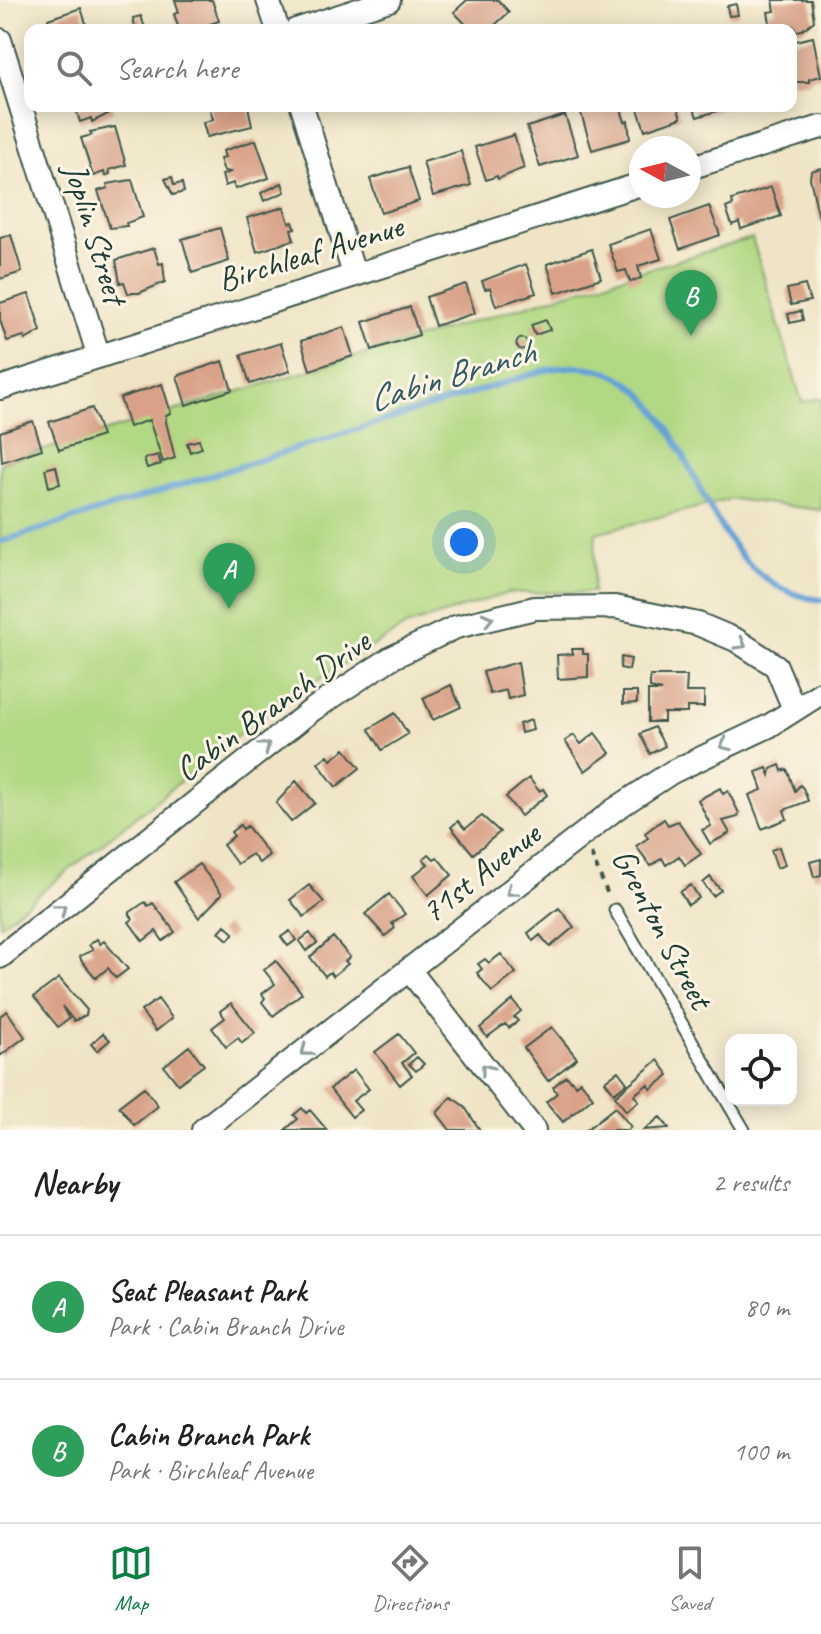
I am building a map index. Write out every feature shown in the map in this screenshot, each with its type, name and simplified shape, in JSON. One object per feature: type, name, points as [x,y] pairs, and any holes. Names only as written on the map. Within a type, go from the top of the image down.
[{"type":"street","points":[[268,0],[276,24]]},
{"type":"street","points":[[315,24],[389,0]]},
{"type":"street","name":"Joplin Street","points":[[0,40],[98,354]]},
{"type":"street","points":[[304,112],[354,274]]},
{"type":"street","points":[[701,164],[821,127]]},
{"type":"street","name":"Birchleaf Avenue","points":[[0,388],[98,354],[629,188]]},
{"type":"street","name":"Cabin Branch Drive","points":[[0,957],[312,710],[391,658],[456,627],[535,608],[615,607],[698,624],[736,640],[776,666],[794,709]]},
{"type":"street","points":[[794,709],[821,693]]},
{"type":"street","points":[[794,709],[821,711]]},
{"type":"street","name":"71st Avenue","points":[[203,1130],[583,834],[672,772],[769,726],[794,709]]},
{"type":"street","points":[[410,971],[534,1130]]},
{"type":"lane","name":"Grenton Street","points":[[615,910],[744,1130]]},
{"type":"path","name":"Grenton Street","points":[[583,834],[615,910]]},
{"type":"green space","points":[[752,238],[802,402],[821,398],[821,510],[732,499],[596,533],[593,592],[508,593],[406,626],[275,706],[0,925],[0,463]]},
{"type":"building","points":[[175,0],[212,0],[219,21],[177,24],[174,14],[179,12]]},
{"type":"building","points":[[467,0],[498,0],[509,12],[496,24],[465,24],[454,12]]},
{"type":"building","points":[[773,0],[811,0],[814,21],[797,31],[797,24],[770,24],[768,12],[775,11]]},
{"type":"building","points":[[736,4],[738,15],[729,16],[727,6]]},
{"type":"building","points":[[81,8],[86,24],[49,24],[48,19]]},
{"type":"building","points":[[141,16],[144,24],[134,24],[133,18]]},
{"type":"building","points":[[813,37],[821,76],[809,79],[809,82],[797,82],[797,41]]},
{"type":"building","points":[[77,112],[112,112],[92,122],[91,118],[80,122]]},
{"type":"building","points":[[211,112],[249,112],[252,126],[207,137],[203,123],[213,119]]},
{"type":"building","points":[[581,112],[622,112],[625,122],[628,121],[629,139],[592,150]]},
{"type":"building","points":[[639,112],[679,112],[681,118],[645,130]]},
{"type":"building","points":[[695,112],[714,112],[697,117]]},
{"type":"building","points":[[565,115],[578,155],[540,167],[527,127]]},
{"type":"building","points":[[115,127],[126,165],[109,170],[110,174],[105,176],[104,172],[93,176],[81,138],[92,135],[90,132]]},
{"type":"building","points":[[514,135],[524,168],[498,179],[497,176],[486,180],[475,147]]},
{"type":"building","points":[[256,140],[269,178],[235,189],[233,183],[225,186],[222,175],[230,172],[224,171],[220,159],[225,157],[223,151]]},
{"type":"building","points":[[461,151],[471,185],[433,196],[423,162]]},
{"type":"building","points":[[408,167],[419,201],[381,213],[370,179]]},
{"type":"building","points":[[821,168],[820,223],[810,178],[811,171]]},
{"type":"building","points":[[172,177],[174,185],[182,183],[184,192],[173,195],[165,179]]},
{"type":"building","points":[[132,180],[143,217],[126,223],[127,226],[110,228],[98,191],[108,188],[107,184]]},
{"type":"building","points":[[282,183],[285,192],[264,201],[261,193]]},
{"type":"building","points":[[771,187],[781,216],[741,229],[739,222],[732,225],[726,208],[733,205],[732,200]]},
{"type":"building","points":[[709,206],[720,235],[680,249],[670,220]]},
{"type":"building","points":[[284,207],[289,223],[293,222],[295,228],[291,229],[294,240],[257,252],[247,218]]},
{"type":"building","points":[[220,228],[229,261],[192,273],[182,239]]},
{"type":"building","points":[[651,229],[661,259],[638,266],[641,278],[630,282],[626,270],[618,272],[608,244]]},
{"type":"building","points":[[11,235],[22,272],[0,279],[0,238]]},
{"type":"building","points":[[154,248],[159,264],[163,263],[165,282],[139,293],[128,293],[124,282],[120,283],[116,260]]},
{"type":"building","points":[[592,249],[601,278],[556,293],[547,264]]},
{"type":"building","points":[[526,264],[536,293],[496,306],[490,288],[485,289],[482,281]]},
{"type":"building","points":[[466,284],[475,313],[435,326],[426,297]]},
{"type":"building","points":[[805,285],[810,301],[791,305],[787,289]]},
{"type":"building","points":[[29,294],[41,331],[25,340],[24,336],[7,341],[0,320],[0,303]]},
{"type":"building","points":[[410,307],[419,335],[372,350],[363,322]]},
{"type":"building","points":[[801,311],[803,320],[790,323],[788,314]]},
{"type":"building","points":[[546,320],[550,330],[535,335],[531,325]]},
{"type":"building","points":[[344,327],[353,356],[310,370],[301,341]]},
{"type":"building","points":[[522,338],[528,344],[522,350],[516,344]]},
{"type":"building","points":[[281,343],[290,371],[250,384],[241,355]]},
{"type":"building","points":[[223,361],[232,390],[186,405],[177,376]]},
{"type":"building","points":[[162,384],[171,413],[166,415],[166,422],[175,458],[163,462],[149,420],[129,427],[120,398]]},
{"type":"building","points":[[92,408],[102,436],[59,450],[49,422]]},
{"type":"building","points":[[33,421],[42,449],[2,462],[0,432]]},
{"type":"building","points":[[199,440],[202,448],[190,452],[187,443]]},
{"type":"building","points":[[158,455],[161,464],[147,468],[144,459]]},
{"type":"building","points":[[56,466],[60,484],[49,487],[45,469]]},
{"type":"building","points":[[572,649],[583,649],[583,654],[588,654],[588,677],[558,679],[557,655],[573,654]]},
{"type":"building","points":[[621,657],[631,659],[629,670],[620,668]]},
{"type":"building","points":[[518,662],[523,695],[508,699],[506,690],[490,694],[483,672]]},
{"type":"building","points":[[650,676],[687,676],[686,692],[704,692],[704,707],[687,707],[687,713],[664,713],[664,722],[648,722],[648,691],[662,691],[650,688]]},
{"type":"building","points":[[451,685],[461,707],[433,720],[423,698]]},
{"type":"building","points":[[623,692],[637,692],[637,703],[623,704]]},
{"type":"building","points":[[395,713],[408,734],[382,750],[369,729]]},
{"type":"building","points":[[531,720],[533,730],[521,733],[519,724]]},
{"type":"building","points":[[654,727],[665,746],[650,754],[640,734]]},
{"type":"building","points":[[595,733],[610,753],[585,771],[565,741],[574,735],[581,744]]},
{"type":"building","points":[[345,749],[360,768],[336,787],[318,763],[328,755],[331,760]]},
{"type":"building","points":[[780,765],[782,771],[787,769],[795,791],[800,785],[808,801],[784,810],[787,819],[762,829],[749,795],[762,790],[756,772],[767,768],[770,775],[771,769]]},
{"type":"building","points":[[529,778],[539,791],[543,789],[547,795],[521,816],[506,797]]},
{"type":"building","points":[[296,781],[315,803],[291,822],[276,803]]},
{"type":"building","points":[[720,788],[723,794],[728,791],[739,813],[738,817],[723,821],[730,833],[710,844],[702,830],[711,826],[698,800]]},
{"type":"building","points":[[482,816],[500,832],[473,854],[451,827],[458,821],[465,829]]},
{"type":"building","points":[[664,819],[668,825],[678,821],[701,854],[685,865],[679,856],[666,865],[662,858],[651,866],[636,846],[648,838],[645,833]]},
{"type":"building","points":[[240,825],[243,829],[247,826],[269,855],[259,863],[252,854],[237,864],[223,845],[234,836],[231,832]]},
{"type":"building","points":[[779,847],[785,865],[777,868],[771,850]]},
{"type":"building","points":[[429,854],[434,859],[437,857],[452,875],[428,895],[413,876],[428,864],[423,859]]},
{"type":"building","points":[[821,859],[821,875],[814,877],[810,862]]},
{"type":"building","points":[[199,864],[222,894],[199,918],[174,882]]},
{"type":"building","points":[[710,877],[721,890],[713,896],[703,883]]},
{"type":"building","points":[[309,885],[324,902],[304,917],[290,900]]},
{"type":"building","points":[[691,885],[699,898],[688,905],[680,892]]},
{"type":"building","points":[[389,894],[405,914],[392,923],[395,928],[385,936],[365,914]]},
{"type":"building","points":[[145,902],[148,906],[153,903],[175,932],[163,941],[156,931],[143,941],[129,922],[133,919],[129,913]]},
{"type":"building","points":[[559,908],[574,927],[550,947],[540,935],[533,941],[528,933]]},
{"type":"building","points":[[225,925],[234,933],[228,940],[219,932]]},
{"type":"building","points":[[290,931],[296,940],[288,946],[281,937]]},
{"type":"building","points":[[310,933],[317,943],[306,951],[299,941]]},
{"type":"building","points":[[333,937],[350,957],[345,961],[348,964],[333,976],[330,972],[325,976],[310,957]]},
{"type":"building","points":[[97,939],[100,944],[104,941],[128,969],[116,978],[108,968],[96,978],[81,960],[80,956],[93,950],[89,945]]},
{"type":"building","points":[[501,954],[516,973],[492,992],[477,973],[482,969],[478,964],[485,959],[489,963]]},
{"type":"building","points":[[276,961],[302,993],[273,1016],[262,1002],[265,998],[262,994],[275,984],[264,970]]},
{"type":"building","points":[[59,978],[87,1010],[86,1015],[74,1021],[62,1006],[69,1019],[58,1027],[34,997]]},
{"type":"building","points":[[158,999],[172,1018],[156,1031],[141,1011]]},
{"type":"building","points":[[513,1000],[521,1011],[514,1017],[518,1021],[509,1028],[505,1024],[487,1037],[480,1028]]},
{"type":"building","points":[[231,1003],[255,1033],[242,1043],[238,1038],[226,1047],[212,1028],[225,1018],[220,1011]]},
{"type":"building","points":[[7,1011],[25,1037],[0,1056],[0,1016]]},
{"type":"building","points":[[552,1027],[577,1058],[548,1081],[524,1048]]},
{"type":"building","points":[[103,1033],[110,1040],[97,1051],[91,1044]]},
{"type":"building","points":[[399,1034],[414,1053],[402,1063],[412,1075],[400,1085],[375,1052]]},
{"type":"building","points":[[189,1046],[204,1065],[178,1084],[164,1066]]},
{"type":"building","points":[[417,1057],[424,1064],[416,1071],[409,1064]]},
{"type":"building","points":[[658,1060],[669,1075],[651,1089],[648,1084],[634,1095],[639,1101],[626,1111],[615,1096]]},
{"type":"building","points":[[354,1070],[369,1089],[353,1101],[361,1110],[352,1117],[330,1089]]},
{"type":"building","points":[[618,1071],[627,1083],[614,1093],[605,1081]]},
{"type":"building","points":[[566,1076],[576,1085],[580,1081],[593,1097],[563,1122],[546,1102],[557,1093],[553,1087]]},
{"type":"building","points":[[144,1087],[158,1106],[134,1125],[119,1106]]},
{"type":"building","points":[[451,1097],[464,1106],[480,1130],[450,1130],[437,1113]]},
{"type":"building","points":[[615,1107],[631,1127],[627,1130],[586,1130]]},
{"type":"building","points":[[302,1108],[306,1113],[310,1110],[327,1130],[285,1130],[298,1119],[294,1115]]},
{"type":"building","points":[[660,1117],[669,1128],[644,1130]]},
{"type":"waterway","name":"Cabin Branch","points":[[0,542],[542,371],[596,369],[635,388],[664,421],[711,510],[738,551],[773,584],[821,600]]},
{"type":"place","name":"Cabin Branch Park","points":[[691,336]]},
{"type":"place","name":"Seat Pleasant Park","points":[[229,609]]}]
